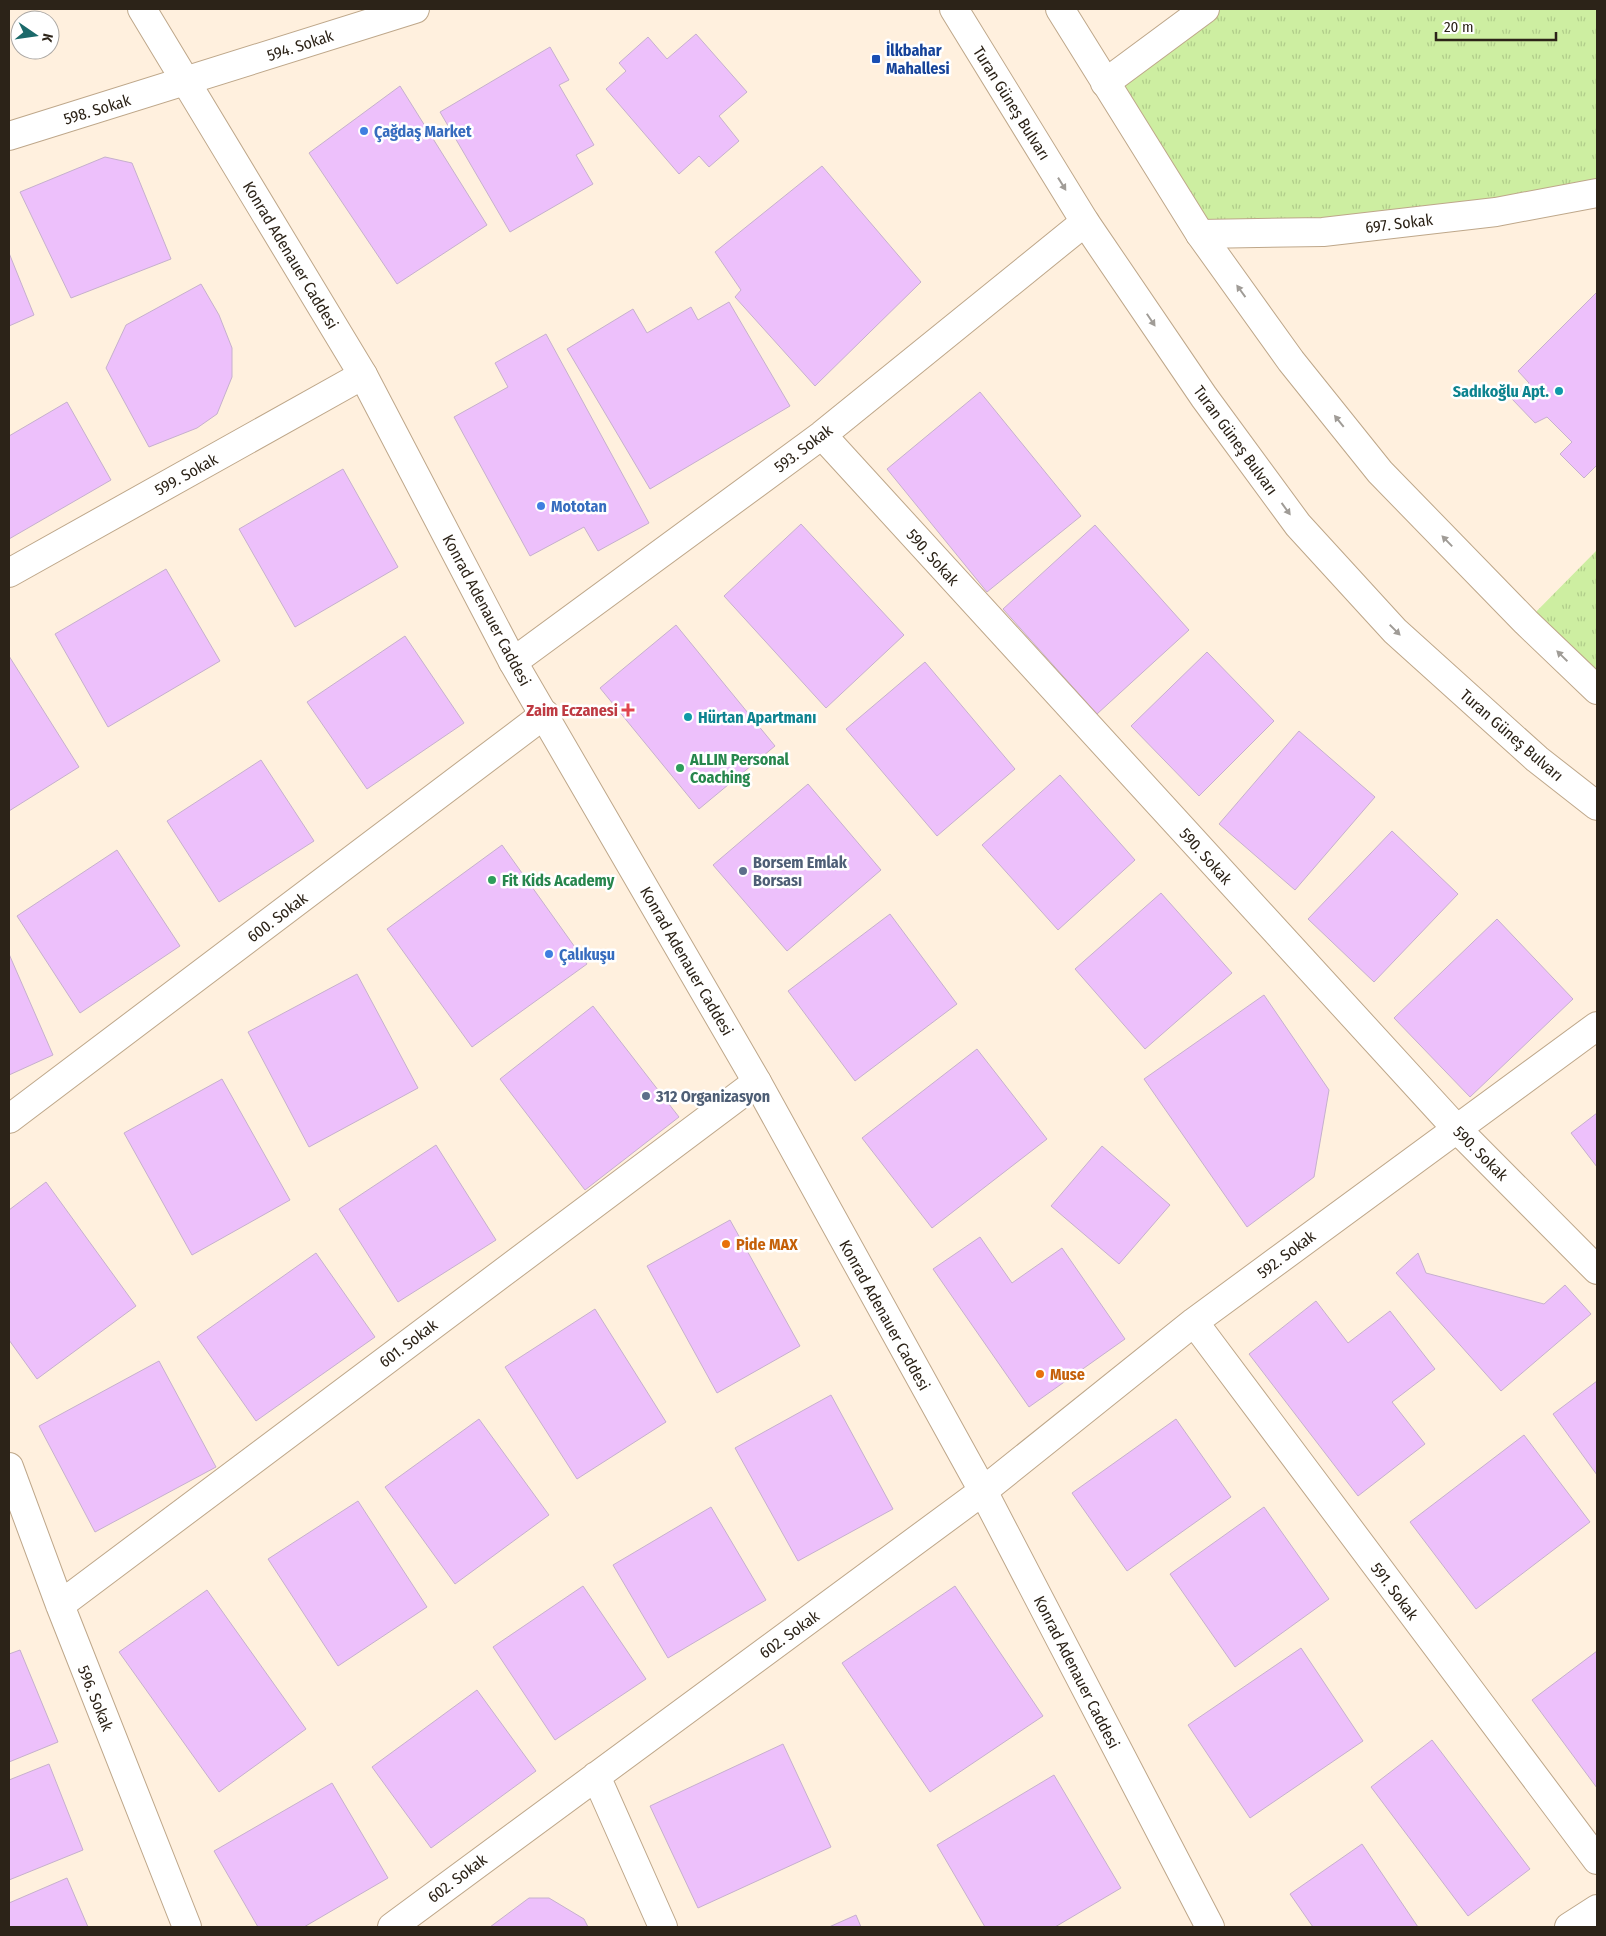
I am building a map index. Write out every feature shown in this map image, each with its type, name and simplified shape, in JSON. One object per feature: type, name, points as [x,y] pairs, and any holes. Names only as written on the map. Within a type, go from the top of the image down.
[{"type":"street","name":"Konrad Adenauer Caddesi","points":[[142,9],[363,375],[513,662],[545,714],[757,1082],[983,1491],[1210,1927]]},
{"type":"street","name":"594. Sokak","points":[[186,82],[415,9]]},
{"type":"street","name":"Turan Güneş Bulvarı","points":[[954,9],[1085,222],[1204,397],[1298,525],[1395,631],[1537,759],[1597,806]]},
{"type":"street","points":[[1060,9],[1200,234],[1291,361],[1380,472],[1526,622],[1597,690]]},
{"type":"street","points":[[1105,83],[1205,9]]},
{"type":"street","name":"598. Sokak","points":[[9,136],[186,82]]},
{"type":"street","name":"697. Sokak","points":[[1200,234],[1324,232],[1496,212],[1597,193]]},
{"type":"street","name":"593. Sokak","points":[[513,662],[822,435],[1085,222]]},
{"type":"street","name":"599. Sokak","points":[[9,572],[363,375]]},
{"type":"street","name":"590. Sokak","points":[[822,435],[1456,1128],[1597,1270]]},
{"type":"street","name":"600. Sokak","points":[[9,1119],[545,714]]},
{"type":"street","name":"592. Sokak","points":[[983,1491],[1194,1322],[1597,1026]]},
{"type":"street","name":"601. Sokak","points":[[60,1605],[757,1082]]},
{"type":"street","name":"591. Sokak","points":[[1194,1322],[1597,1860]]},
{"type":"street","name":"596. Sokak","points":[[9,1467],[60,1605],[188,1927]]},
{"type":"street","name":"602. Sokak","points":[[392,1927],[983,1491]]},
{"type":"street","points":[[596,1776],[663,1927]]},
{"type":"street","points":[[1569,1927],[1597,1908]]},
{"type":"green space","points":[[1205,9],[1597,9],[1597,193],[1200,234],[1105,83]]},
{"type":"green space","points":[[1597,550],[1597,690],[1526,622]]},
{"type":"building","points":[[696,34],[747,92],[719,116],[739,141],[709,167],[699,156],[679,174],[606,89],[626,71],[619,63],[648,37],[667,59]]},
{"type":"building","points":[[550,47],[569,80],[559,85],[594,145],[576,155],[593,184],[510,232],[440,112]]},
{"type":"building","points":[[400,86],[487,225],[397,284],[309,153]]},
{"type":"building","points":[[105,157],[132,163],[171,259],[71,298],[20,192]]},
{"type":"building","points":[[822,166],[921,282],[815,386],[735,297],[741,290],[715,252]]},
{"type":"building","points":[[9,253],[34,315],[9,326]]},
{"type":"building","points":[[201,284],[219,315],[232,348],[232,377],[217,414],[197,428],[149,447],[106,368],[126,325]]},
{"type":"building","name":"Sadıkoğlu Apt.","points":[[1597,292],[1597,465],[1584,478],[1560,454],[1572,442],[1547,417],[1535,423],[1512,399],[1529,383],[1518,371]]},
{"type":"building","points":[[729,302],[790,406],[650,489],[567,349],[633,309],[647,333],[691,307],[698,320]]},
{"type":"building","points":[[546,334],[649,523],[598,551],[584,527],[530,556],[454,417],[508,387],[495,363]]},
{"type":"building","points":[[980,392],[1081,516],[987,592],[887,469]]},
{"type":"building","points":[[67,402],[111,480],[9,539],[9,436]]},
{"type":"building","points":[[343,469],[398,567],[295,627],[239,529]]},
{"type":"building","points":[[801,524],[904,635],[826,708],[724,596]]},
{"type":"building","points":[[1095,525],[1189,630],[1097,714],[1003,609]]},
{"type":"building","points":[[166,569],[220,661],[108,727],[55,634]]},
{"type":"building","name":"Hürtan Apartmanı","points":[[676,625],[775,746],[699,809],[600,688]]},
{"type":"building","points":[[405,636],[464,723],[367,789],[307,702]]},
{"type":"building","points":[[1207,652],[1274,721],[1199,796],[1131,726]]},
{"type":"building","points":[[9,656],[79,767],[9,811]]},
{"type":"building","points":[[925,662],[1015,769],[937,836],[846,729]]},
{"type":"building","points":[[1299,731],[1375,797],[1295,890],[1219,824]]},
{"type":"building","points":[[261,760],[314,841],[219,902],[167,821]]},
{"type":"building","points":[[1060,775],[1135,860],[1058,930],[982,845]]},
{"type":"building","points":[[808,784],[881,870],[787,951],[713,865]]},
{"type":"building","points":[[1392,831],[1458,894],[1374,982],[1308,919]]},
{"type":"building","points":[[502,845],[587,964],[472,1047],[387,929]]},
{"type":"building","points":[[117,850],[180,946],[80,1013],[17,916]]},
{"type":"building","points":[[1161,893],[1232,973],[1145,1049],[1075,969]]},
{"type":"building","points":[[890,914],[957,1004],[855,1081],[788,991]]},
{"type":"building","points":[[1497,919],[1573,999],[1470,1097],[1394,1018]]},
{"type":"building","points":[[9,954],[53,1055],[9,1075]]},
{"type":"building","points":[[357,974],[418,1088],[309,1147],[248,1032]]},
{"type":"building","points":[[1264,995],[1329,1090],[1314,1177],[1247,1227],[1144,1079]]},
{"type":"building","points":[[593,1006],[679,1117],[585,1190],[500,1079]]},
{"type":"building","points":[[977,1049],[1047,1139],[932,1228],[862,1138]]},
{"type":"building","points":[[222,1079],[290,1200],[192,1255],[124,1133]]},
{"type":"building","points":[[1597,1113],[1597,1167],[1571,1133]]},
{"type":"building","points":[[436,1145],[496,1240],[398,1302],[339,1209]]},
{"type":"building","points":[[1102,1146],[1170,1205],[1119,1264],[1051,1206]]},
{"type":"building","points":[[46,1182],[136,1306],[37,1379],[9,1340],[9,1210]]},
{"type":"building","points":[[730,1220],[800,1346],[717,1393],[647,1266]]},
{"type":"building","points":[[980,1237],[1012,1283],[1062,1248],[1125,1339],[1029,1407],[933,1269]]},
{"type":"building","points":[[316,1253],[375,1337],[256,1421],[197,1337]]},
{"type":"building","points":[[1418,1253],[1426,1273],[1544,1304],[1565,1285],[1591,1314],[1501,1391],[1396,1273]]},
{"type":"building","points":[[1316,1301],[1348,1343],[1390,1311],[1435,1369],[1392,1402],[1425,1444],[1358,1496],[1249,1354]]},
{"type":"building","points":[[595,1309],[666,1422],[577,1479],[505,1367]]},
{"type":"building","points":[[159,1361],[216,1467],[95,1532],[39,1426]]},
{"type":"building","points":[[1597,1381],[1597,1475],[1553,1414]]},
{"type":"building","points":[[831,1395],[893,1509],[798,1561],[735,1448]]},
{"type":"building","points":[[479,1419],[549,1515],[455,1584],[385,1487]]},
{"type":"building","points":[[1176,1419],[1231,1497],[1127,1571],[1072,1493]]},
{"type":"building","points":[[1524,1435],[1590,1522],[1476,1609],[1410,1522]]},
{"type":"building","points":[[358,1501],[427,1607],[338,1666],[268,1559]]},
{"type":"building","points":[[711,1507],[766,1600],[668,1658],[613,1565]]},
{"type":"building","points":[[1264,1507],[1329,1599],[1235,1667],[1170,1574]]},
{"type":"building","points":[[583,1586],[646,1679],[555,1740],[493,1647]]},
{"type":"building","points":[[955,1586],[1043,1716],[930,1792],[842,1663]]},
{"type":"building","points":[[207,1590],[306,1729],[219,1792],[119,1652]]},
{"type":"building","points":[[1301,1648],[1363,1741],[1250,1818],[1188,1725]]},
{"type":"building","points":[[20,1650],[58,1742],[9,1762],[9,1654]]},
{"type":"building","points":[[1597,1651],[1597,1788],[1532,1700]]},
{"type":"building","points":[[477,1690],[536,1771],[431,1848],[372,1767]]},
{"type":"building","points":[[1432,1740],[1530,1869],[1468,1916],[1371,1787]]},
{"type":"building","points":[[783,1744],[831,1847],[698,1908],[650,1806]]},
{"type":"building","points":[[49,1764],[83,1850],[9,1880],[9,1780]]},
{"type":"building","points":[[1054,1775],[1121,1888],[1055,1927],[985,1927],[937,1845]]},
{"type":"building","points":[[332,1783],[388,1878],[304,1927],[258,1927],[214,1851]]},
{"type":"building","points":[[1362,1844],[1418,1927],[1313,1927],[1290,1894]]},
{"type":"building","points":[[67,1878],[88,1927],[9,1927],[9,1903]]},
{"type":"building","points":[[529,1898],[549,1898],[584,1919],[588,1927],[490,1927]]},
{"type":"building","points":[[856,1915],[861,1927],[829,1927]]},
{"type":"place","name":"İlkbahar Mahallesi","points":[[876,59]]},
{"type":"place","name":"Çağdaş Market","points":[[364,131]]},
{"type":"place","name":"Sadıkoğlu Apt.","points":[[1559,391]]},
{"type":"place","name":"Mototan","points":[[541,506]]},
{"type":"place","name":"Zaim Eczanesi","points":[[628,710]]},
{"type":"place","name":"Hürtan Apartmanı","points":[[688,717]]},
{"type":"place","name":"ALLIN Personal Coaching","points":[[680,768]]},
{"type":"place","name":"Borsem Emlak Borsası","points":[[743,871]]},
{"type":"place","name":"Fit Kids Academy","points":[[492,880]]},
{"type":"place","name":"Çalıkuşu","points":[[549,954]]},
{"type":"place","name":"312 Organizasyon","points":[[646,1096]]},
{"type":"place","name":"Pide MAX","points":[[726,1244]]},
{"type":"place","name":"Muse","points":[[1040,1374]]}]
